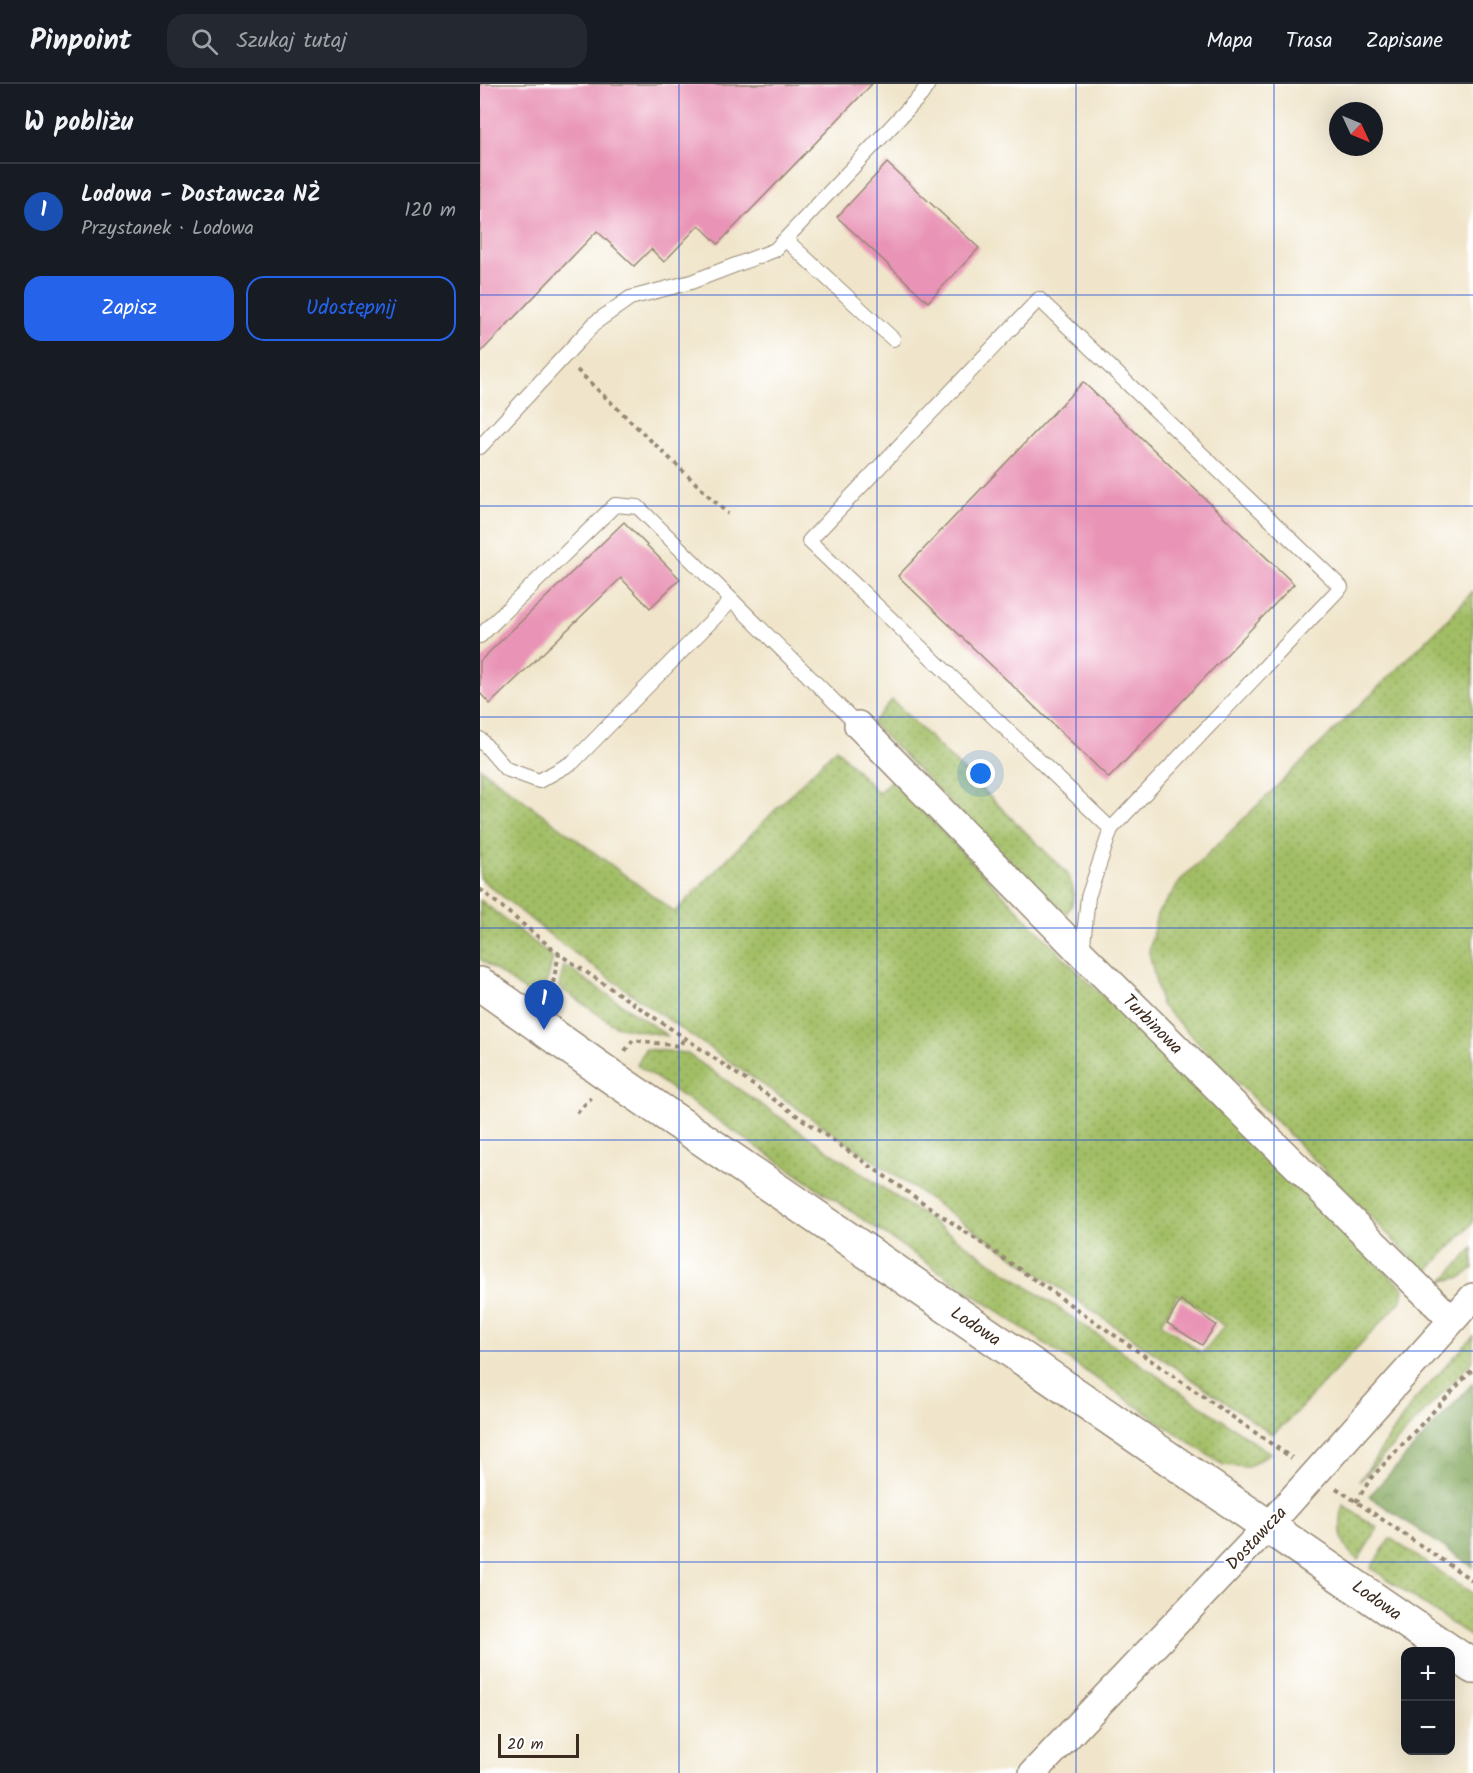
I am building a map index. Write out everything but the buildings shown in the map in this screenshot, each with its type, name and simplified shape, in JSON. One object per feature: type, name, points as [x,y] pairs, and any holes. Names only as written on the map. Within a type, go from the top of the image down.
[{"type":"street","name":"Turbinowa","points":[[858,725],[1082,954],[1452,1320]]},
{"type":"street","name":"Lodowa","points":[[480,984],[633,1092],[1269,1525],[1473,1667]]},
{"type":"street","name":"Dostawcza","points":[[1033,1773],[1269,1525],[1473,1297]]},
{"type":"lane","points":[[480,447],[596,322],[630,298],[691,282],[775,250],[787,241],[921,95],[928,84]]},
{"type":"lane","points":[[787,241],[893,339]]},
{"type":"lane","points":[[1082,954],[1088,897],[1111,829],[1341,587],[1039,299],[809,541],[1111,829]]},
{"type":"lane","points":[[480,636],[615,505],[638,507],[858,725]]},
{"type":"lane","points":[[480,739],[506,769],[539,780],[573,762],[732,600]]},
{"type":"path","points":[[563,357],[728,514]]},
{"type":"path","points":[[480,889],[559,954],[685,1038],[1473,1581]]},
{"type":"path","points":[[553,983],[559,954]]},
{"type":"path","points":[[1356,1502],[1371,1478],[1473,1369]]},
{"type":"green space","points":[[1473,591],[1473,1223],[1426,1273],[1161,1005],[1149,952],[1157,914],[1182,879],[1445,622]]},
{"type":"green space","points":[[892,700],[1066,872],[1074,894],[1072,904],[1065,915],[1058,911],[872,723]]},
{"type":"green space","points":[[836,748],[878,793],[892,779],[1068,962],[1404,1289],[1402,1300],[1288,1421],[1272,1434],[657,1012],[555,939],[480,878],[480,768],[675,912]],"holes":[[[1178,1294],[1225,1326],[1202,1353],[1161,1323]]]},
{"type":"green space","points":[[480,900],[553,957],[548,979],[535,998],[480,959]]},
{"type":"green space","points":[[564,965],[668,1036],[615,1026],[559,987]]},
{"type":"green space","points":[[645,1049],[686,1053],[1270,1453],[1248,1467],[1223,1465],[637,1065]]},
{"type":"green space","points":[[1473,1248],[1473,1268],[1462,1277],[1443,1281]]},
{"type":"green space","points":[[1473,1337],[1473,1360],[1359,1482],[1416,1398]]},
{"type":"green space","points":[[1473,1383],[1473,1567],[1369,1496]]},
{"type":"green space","points":[[1343,1505],[1378,1528],[1358,1560],[1343,1542],[1341,1521]]},
{"type":"green space","points":[[1390,1538],[1473,1594],[1473,1638],[1371,1568]]},
{"type":"place","name":"Lodowa - Dostawcza NŻ","points":[[544,1030]]}]
